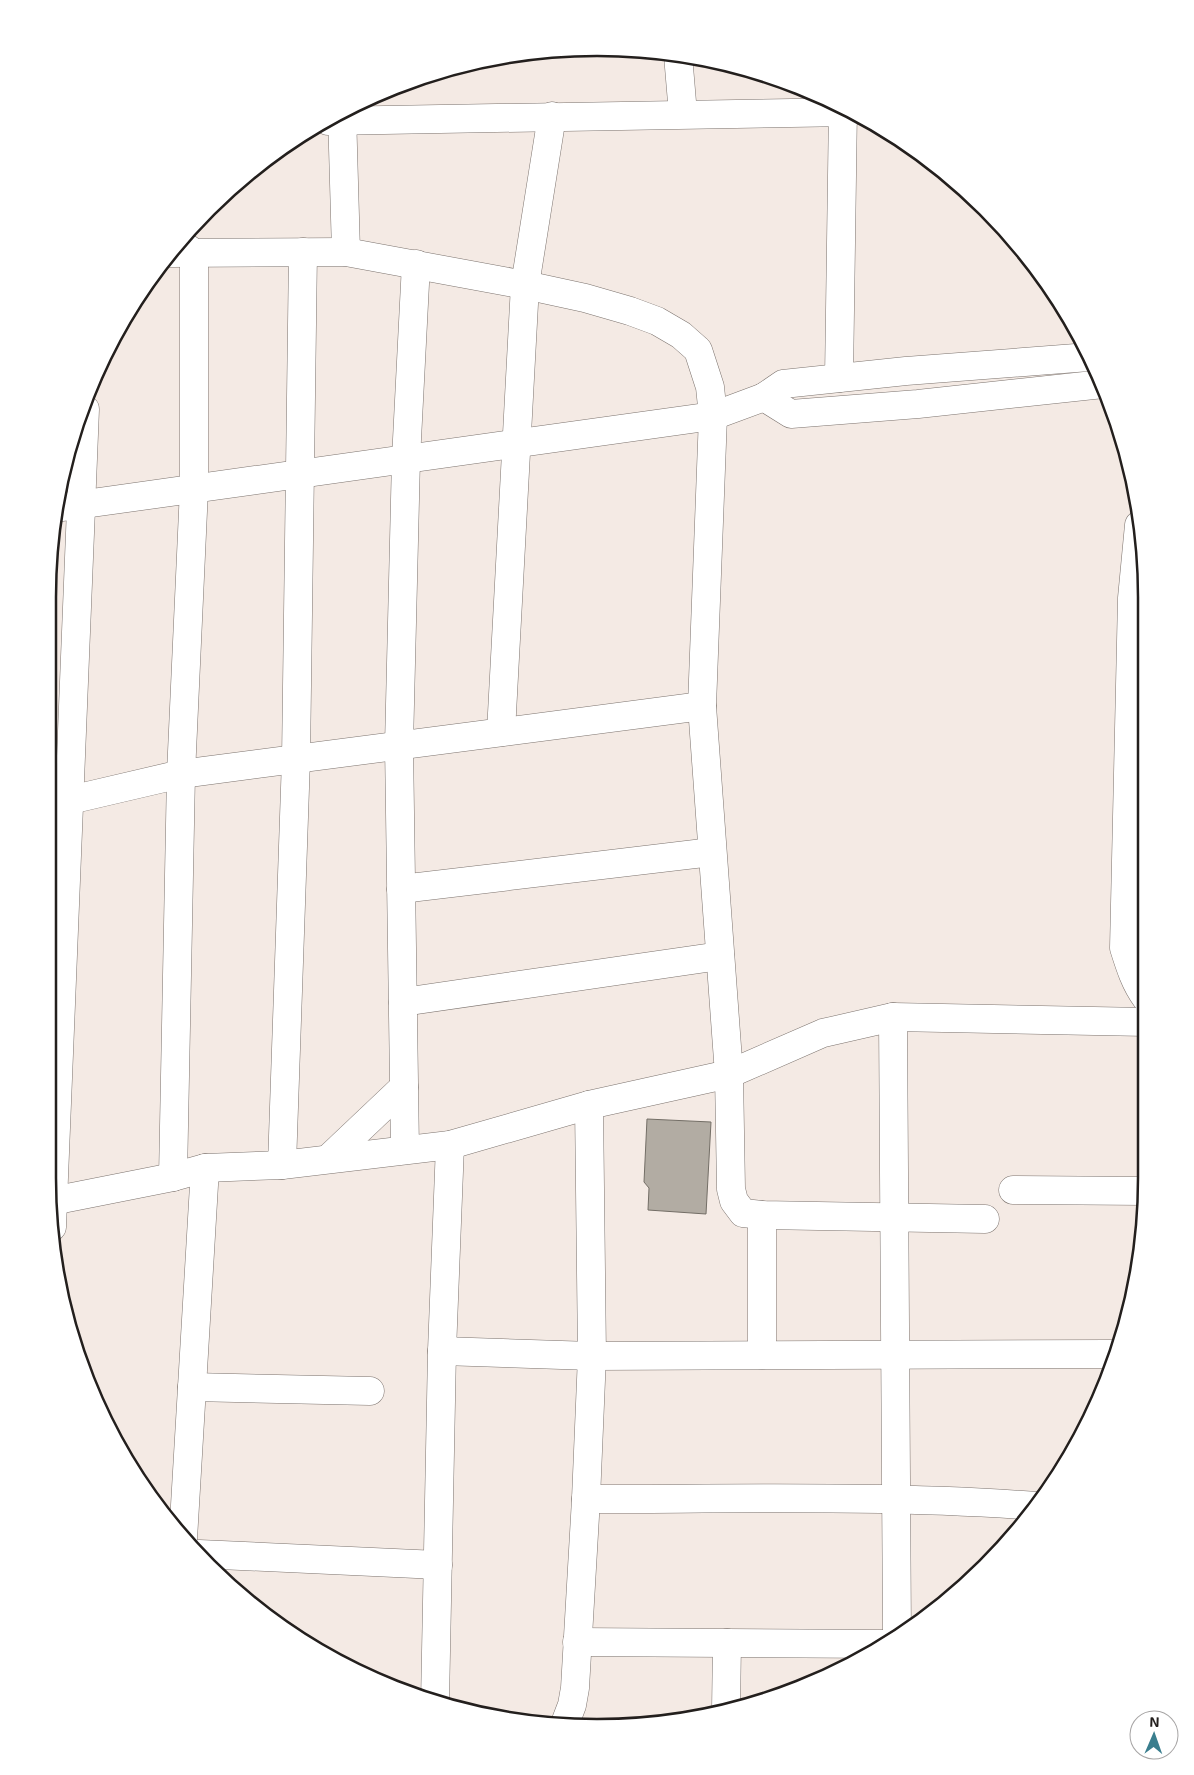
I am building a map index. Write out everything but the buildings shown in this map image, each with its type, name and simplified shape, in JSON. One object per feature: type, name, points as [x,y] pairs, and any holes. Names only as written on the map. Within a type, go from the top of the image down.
[{"type":"street","points":[[679,63],[683,114]]},
{"type":"street","points":[[347,118],[834,111]]},
{"type":"street","points":[[501,732],[525,285],[552,116]]},
{"type":"street","points":[[839,378],[846,117]]},
{"type":"street","points":[[337,123],[346,252]]},
{"type":"street","points":[[183,249],[346,252],[525,285],[585,298],[657,321],[681,335],[698,350],[710,387],[713,416],[702,706],[729,1074],[730,1189],[734,1201],[743,1213],[762,1215],[985,1219]]},
{"type":"street","points":[[173,1177],[181,774],[194,489],[181,251]]},
{"type":"street","points":[[282,1165],[296,759],[304,252]]},
{"type":"street","points":[[405,1150],[399,745],[406,459],[416,264]]},
{"type":"street","points":[[69,507],[713,416],[764,397],[783,384],[906,371],[1082,358]]},
{"type":"street","points":[[764,397],[791,414],[918,404],[1095,385]]},
{"type":"street","points":[[56,1006],[69,507],[82,435]]},
{"type":"street","points":[[1138,702],[1136,948],[1131,972],[1138,987]]},
{"type":"street","points":[[60,801],[181,774],[702,706]]},
{"type":"street","points":[[401,889],[712,852]]},
{"type":"street","points":[[403,1002],[720,956]]},
{"type":"street","points":[[57,1209],[205,1168],[282,1165],[450,1145],[589,1106],[729,1074],[823,1033],[893,1017],[1138,1022]]},
{"type":"street","points":[[893,1017],[897,1628]]},
{"type":"street","points":[[328,1159],[404,1086]]},
{"type":"street","points":[[567,1718],[572,1705],[577,1642],[592,1356],[589,1106]]},
{"type":"street","points":[[435,1694],[442,1350],[450,1145]]},
{"type":"street","points":[[184,1527],[205,1168]]},
{"type":"street","points":[[1013,1190],[1138,1191]]},
{"type":"street","points":[[762,1215],[762,1355]]},
{"type":"street","points":[[442,1350],[592,1356],[1108,1354]]},
{"type":"street","points":[[192,1387],[370,1391]]},
{"type":"street","points":[[586,1499],[896,1499],[1027,1505]]},
{"type":"street","points":[[209,1554],[438,1565]]},
{"type":"street","points":[[577,1642],[870,1644]]},
{"type":"street","points":[[726,1702],[727,1643]]}]
